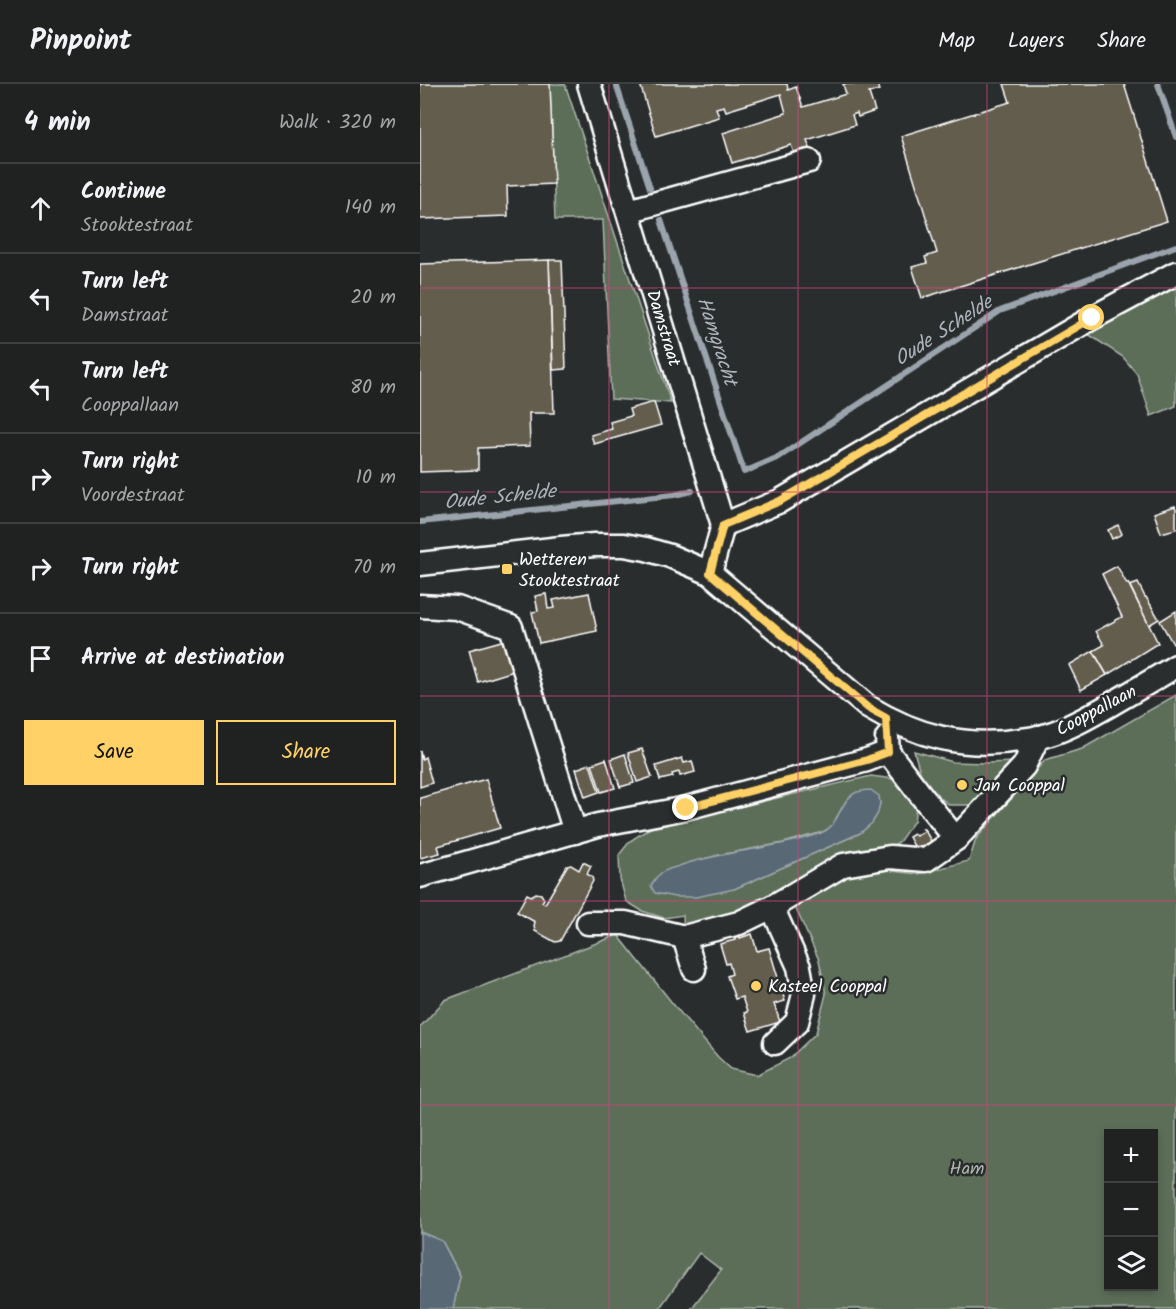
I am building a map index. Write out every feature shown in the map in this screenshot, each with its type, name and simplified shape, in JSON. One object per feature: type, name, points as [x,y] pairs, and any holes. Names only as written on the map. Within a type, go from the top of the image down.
[{"type":"street","name":"Damstraat","points":[[589,84],[723,525]]},
{"type":"street","points":[[628,211],[809,161]]},
{"type":"street","points":[[710,573],[723,525],[780,501],[1092,318],[1176,273]]},
{"type":"street","name":"Cooppallaan","points":[[420,564],[594,545],[624,545],[670,556],[710,573],[868,708],[913,730],[963,743],[1012,741],[1046,736],[1086,719],[1176,666]]},
{"type":"street","points":[[420,606],[457,608],[511,627],[575,832]]},
{"type":"street","points":[[886,718],[888,752],[956,839]]},
{"type":"street","points":[[588,923],[625,923],[684,937],[739,923],[843,865],[890,857],[927,860],[956,839],[1024,766],[1038,737]]},
{"type":"street","points":[[420,876],[598,825],[686,808],[867,760],[888,752]]},
{"type":"street","points":[[771,907],[799,967],[804,994],[797,1022],[775,1043]]},
{"type":"street","points":[[684,937],[694,969]]},
{"type":"green space","points":[[550,84],[565,84],[671,403],[611,399],[603,220],[555,220]]},
{"type":"green space","points":[[1176,287],[1176,406],[1151,416],[1137,374],[1123,357],[1088,334]]},
{"type":"green space","name":"Ham","points":[[1176,695],[1176,1309],[691,1309],[721,1270],[699,1253],[659,1309],[453,1309],[460,1275],[442,1241],[420,1232],[420,1027],[445,1000],[618,935],[718,1057],[731,1069],[757,1075],[790,1058],[816,1033],[826,994],[819,960],[790,896],[684,937],[683,915],[664,918],[642,911],[626,901],[620,879],[619,855],[630,841],[650,828],[871,776],[894,779],[906,787],[916,808],[914,821],[899,842],[888,848],[892,871],[918,874],[969,861],[976,839],[1045,760],[1082,749]],"holes":[[[846,801],[880,803],[873,821],[860,833],[734,889],[692,862],[823,832],[831,827]]]},
{"type":"green space","points":[[914,751],[953,762],[1015,762],[973,805],[950,805],[931,791],[920,772]]},
{"type":"water","points":[[871,790],[879,796],[878,813],[872,823],[860,833],[734,889],[696,897],[675,897],[655,893],[651,886],[661,873],[668,869],[702,859],[787,843],[821,833],[832,825],[851,796],[857,792]]},
{"type":"water","points":[[420,1232],[442,1241],[460,1276],[453,1309],[420,1309]]},
{"type":"building","points":[[420,84],[550,84],[554,184],[507,186],[508,216],[420,219]]},
{"type":"building","points":[[640,84],[787,84],[788,90],[796,87],[803,107],[846,94],[843,84],[877,84],[879,90],[869,93],[875,111],[858,117],[857,113],[852,115],[855,125],[807,140],[810,148],[794,153],[791,145],[732,163],[723,133],[786,113],[781,94],[726,111],[724,106],[716,108],[719,117],[656,136]]},
{"type":"building","points":[[1004,84],[1124,84],[1167,221],[922,298],[912,267],[927,263],[925,257],[937,253],[901,136],[1010,102]]},
{"type":"building","points":[[549,260],[562,260],[566,369],[553,370]]},
{"type":"building","points":[[549,260],[554,413],[529,413],[530,446],[478,448],[478,470],[420,472],[420,264]]},
{"type":"building","points":[[654,402],[661,425],[594,444],[591,435],[612,429],[610,422],[631,416],[629,409]]},
{"type":"building","points":[[1175,506],[1176,529],[1161,533],[1154,513]]},
{"type":"building","points":[[1118,525],[1122,534],[1112,539],[1108,530]]},
{"type":"building","points":[[1117,566],[1158,643],[1107,675],[1093,651],[1104,645],[1096,631],[1122,617],[1102,574]]},
{"type":"building","points":[[1138,583],[1159,619],[1149,625],[1130,586]]},
{"type":"building","points":[[589,593],[597,631],[539,643],[532,612],[538,611],[535,596],[546,594],[548,609],[555,608],[553,600]]},
{"type":"building","points":[[1176,611],[1176,642],[1173,644],[1160,621]]},
{"type":"building","points":[[505,640],[514,671],[478,682],[469,650]]},
{"type":"building","points":[[1093,651],[1107,675],[1081,690],[1069,665]]},
{"type":"building","points":[[642,749],[652,777],[637,782],[628,753]]},
{"type":"building","points":[[420,751],[422,759],[425,757],[432,783],[420,787]]},
{"type":"building","points":[[625,754],[634,783],[620,787],[611,759]]},
{"type":"building","points":[[682,758],[684,763],[692,761],[695,772],[680,776],[679,772],[672,774],[673,777],[660,780],[656,766]]},
{"type":"building","points":[[606,759],[615,788],[601,792],[592,764]]},
{"type":"building","points":[[590,764],[599,792],[585,797],[576,769]]},
{"type":"building","points":[[486,779],[500,828],[438,846],[440,853],[420,858],[420,798]]},
{"type":"building","points":[[924,829],[933,844],[918,853],[909,837],[925,831]]},
{"type":"building","points":[[583,862],[591,866],[587,874],[592,877],[593,881],[560,941],[555,942],[535,931],[535,922],[517,912],[527,894],[531,896],[536,893],[541,894],[544,899],[542,902],[545,904],[567,866],[571,865],[579,870]]},
{"type":"building","name":"Kasteel Cooppal","points":[[752,934],[757,951],[769,948],[785,1001],[774,1004],[780,1022],[750,1031],[742,997],[735,999],[727,976],[732,974],[729,963],[726,964],[720,944]]},
{"type":"waterway","name":"Hamgracht","points":[[616,84],[650,188]]},
{"type":"waterway","name":"Oude Schelde","points":[[1158,84],[1176,137]]},
{"type":"waterway","name":"Oude Schelde","points":[[661,220],[744,472],[779,457],[1000,311],[1176,246]]},
{"type":"waterway","name":"Oude Schelde","points":[[420,522],[674,495],[692,491]]},
{"type":"place","name":"Wetteren Stooktestraat","points":[[507,569]]},
{"type":"place","name":"Jan Cooppal","points":[[962,785]]},
{"type":"place","name":"Kasteel Cooppal","points":[[756,986]]},
{"type":"route","points":[[686,808],[867,760],[888,752],[886,718],[868,708],[710,573],[723,525],[780,501],[1092,318]]}]
